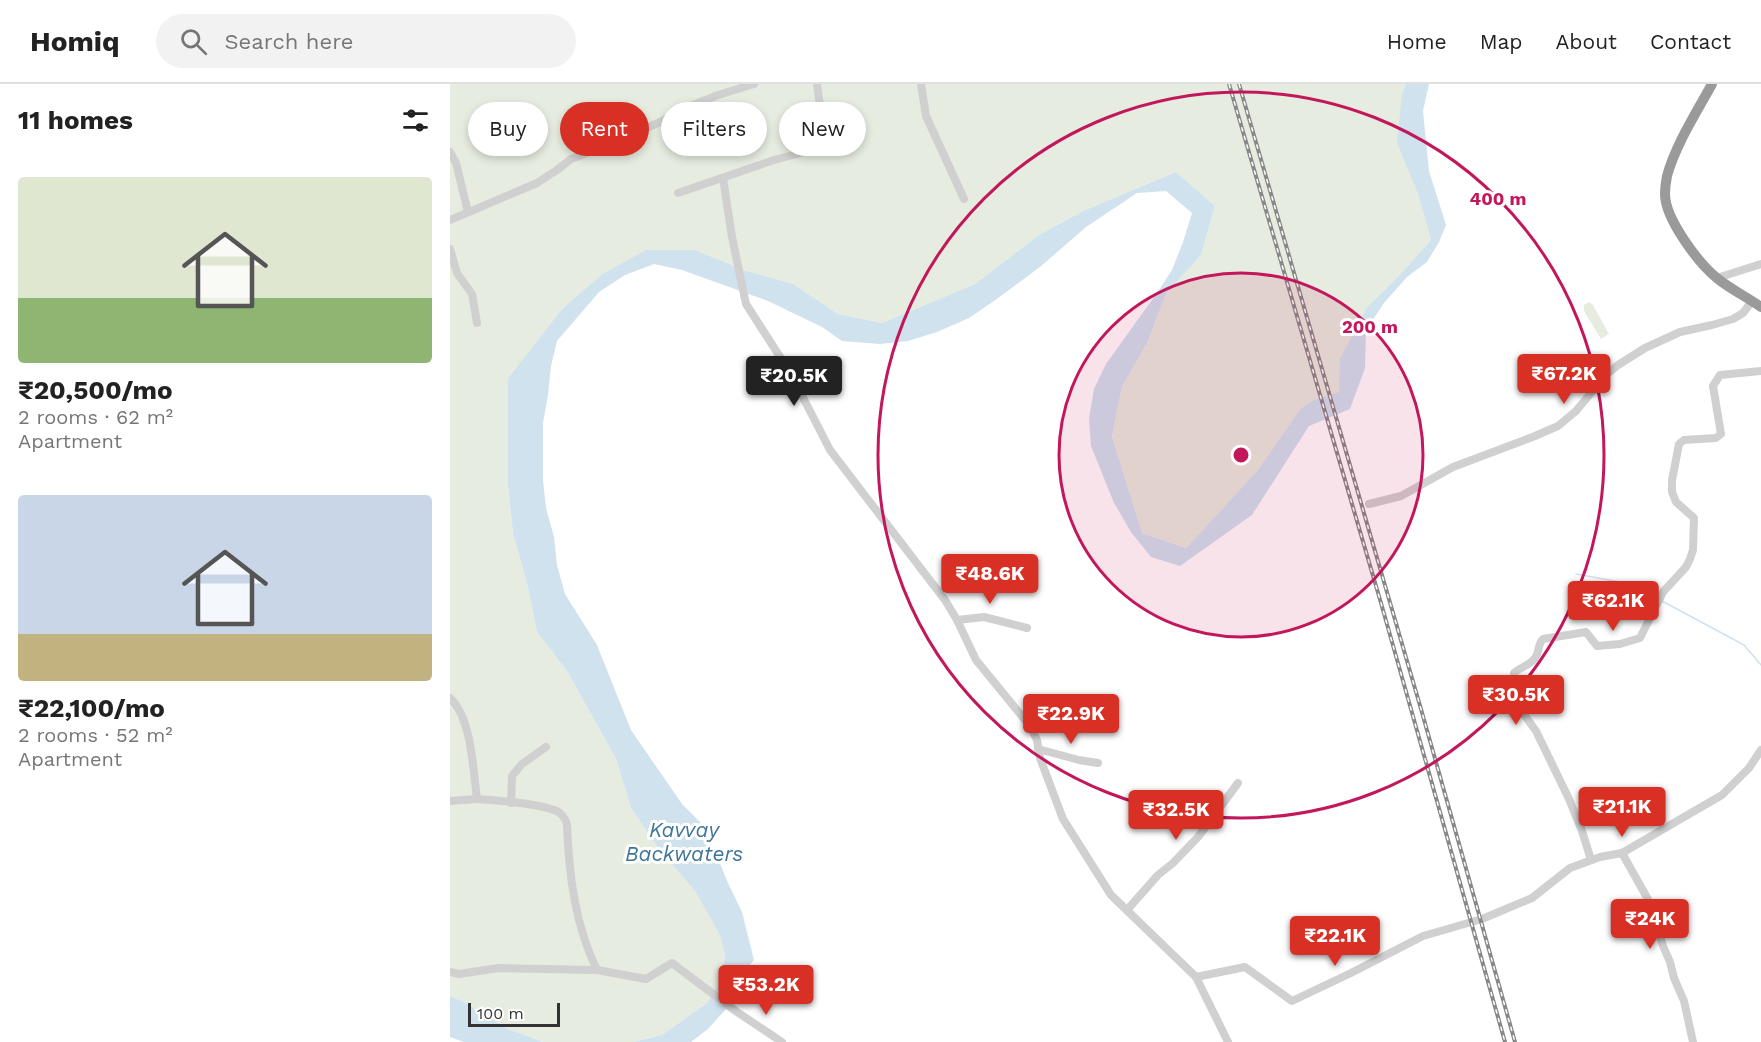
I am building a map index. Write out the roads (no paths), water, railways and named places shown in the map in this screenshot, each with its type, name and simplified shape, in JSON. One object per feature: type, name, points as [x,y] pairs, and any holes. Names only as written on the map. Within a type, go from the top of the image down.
[{"type":"highway","points":[[1712,84],[1674,155],[1667,177],[1665,195],[1668,211],[1688,245],[1707,269],[1756,304]]},
{"type":"street","points":[[450,220],[537,183],[572,159],[616,142],[698,103],[754,84]]},
{"type":"street","points":[[678,193],[816,147],[821,141],[821,114],[817,84]]},
{"type":"street","points":[[921,84],[926,117],[964,199]]},
{"type":"street","points":[[450,152],[456,163],[468,212]]},
{"type":"street","points":[[723,178],[732,237],[746,303],[791,374],[830,450],[945,600],[976,660],[1030,726],[1063,819],[1111,895],[1196,977],[1228,1042]]},
{"type":"street","points":[[450,249],[456,273],[472,294],[477,323]]},
{"type":"street","points":[[1718,278],[1761,264]]},
{"type":"street","points":[[1370,504],[1401,496],[1453,466],[1558,426],[1576,411],[1606,375],[1645,348],[1680,332],[1733,319],[1756,304]]},
{"type":"street","points":[[1591,860],[1569,799],[1536,731],[1523,713],[1514,687],[1514,673],[1532,662],[1536,657],[1539,642],[1543,639],[1586,632],[1597,646],[1608,646],[1640,638],[1661,596],[1686,567],[1693,550],[1694,518],[1676,502],[1672,487],[1679,444],[1684,440],[1716,438],[1721,434],[1713,386],[1720,375],[1761,371]]},
{"type":"street","points":[[957,620],[984,617],[1027,628]]},
{"type":"street","points":[[450,698],[460,710],[466,730],[477,799]]},
{"type":"street","points":[[511,803],[512,776],[522,764],[546,747]]},
{"type":"street","points":[[1038,749],[1098,763]]},
{"type":"street","points":[[1196,977],[1245,967],[1292,1001],[1351,974],[1423,936],[1482,919],[1532,898],[1570,868],[1591,860],[1622,853],[1722,795],[1749,768],[1761,750]]},
{"type":"street","points":[[1127,910],[1158,875],[1198,837],[1238,783]]},
{"type":"street","points":[[450,801],[477,799],[549,808],[565,818],[570,877],[584,942],[597,970]]},
{"type":"street","points":[[1622,853],[1650,903],[1674,978],[1684,1001],[1693,1042]]},
{"type":"street","points":[[450,972],[459,974],[498,968],[597,970],[646,979],[672,963],[737,1012],[782,1042]]},
{"type":"water","name":"Kavvay Backwaters","points":[[1406,84],[1429,84],[1423,111],[1429,171],[1446,225],[1439,242],[1427,262],[1407,277],[1384,303],[1366,330],[1365,368],[1350,409],[1309,426],[1252,515],[1180,566],[1151,557],[1131,532],[1114,503],[1091,446],[1089,418],[1094,389],[1106,364],[1172,270],[1183,242],[1192,213],[1166,191],[1137,193],[1086,227],[1040,267],[969,318],[937,332],[908,341],[880,344],[842,341],[822,327],[768,301],[682,270],[654,264],[625,275],[599,292],[557,341],[543,423],[543,480],[557,565],[565,594],[597,645],[631,730],[682,804],[705,827],[742,912],[754,960],[740,977],[735,999],[708,1029],[691,1042],[633,1042],[662,1035],[707,1003],[722,979],[725,956],[720,935],[695,891],[661,852],[631,808],[616,759],[567,671],[537,632],[527,583],[513,534],[508,485],[508,378],[562,309],[601,275],[646,250],[695,250],[744,270],[793,284],[838,314],[882,323],[975,284],[1039,235],[1083,211],[1176,172],[1215,206],[1201,255],[1166,294],[1147,343],[1122,387],[1112,436],[1142,533],[1186,548],[1257,471],[1301,408],[1314,400],[1339,392],[1340,359],[1367,307],[1431,240],[1417,191],[1397,143],[1402,94]]},
{"type":"water","points":[[450,996],[508,1029],[543,1042],[464,1042],[450,1037]]},
{"type":"waterway","points":[[1576,574],[1631,584],[1656,597]]},
{"type":"waterway","points":[[1662,601],[1744,645],[1761,665]]},
{"type":"railway","points":[[1229,84],[1381,603],[1505,1042]]},
{"type":"railway","points":[[1239,84],[1421,709],[1515,1042]]}]
